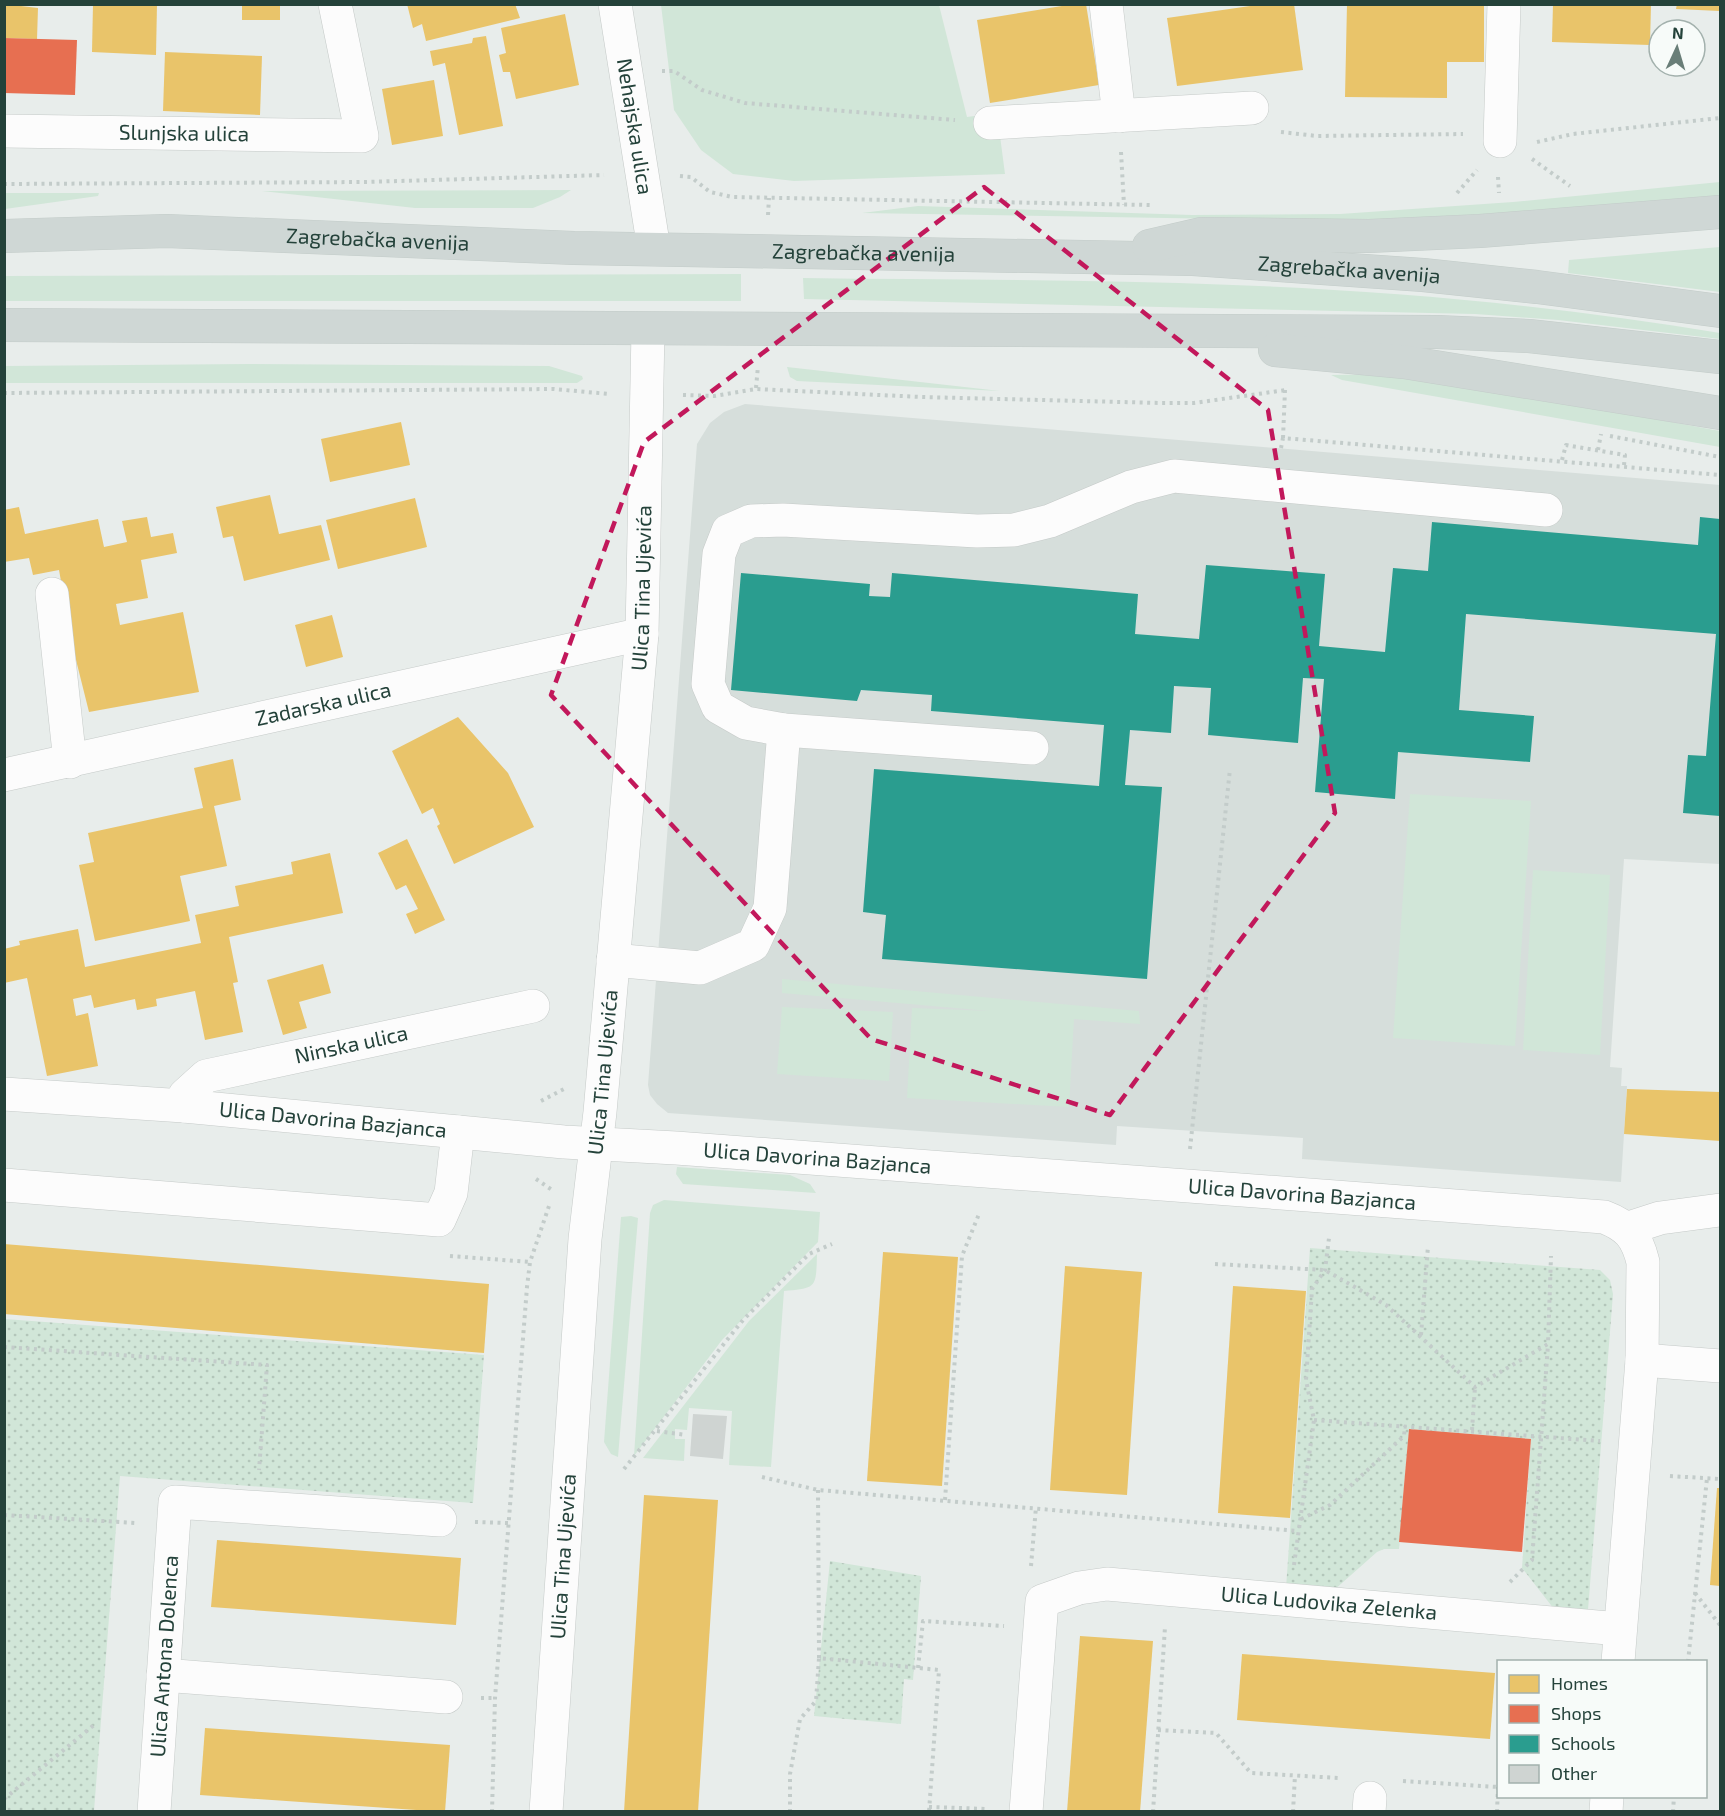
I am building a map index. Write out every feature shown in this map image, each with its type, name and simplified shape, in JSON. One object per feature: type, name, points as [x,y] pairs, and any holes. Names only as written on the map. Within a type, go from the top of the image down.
[{"type":"main road","points":[[1107,257],[1201,234],[1391,235],[1480,231],[1720,212]]},
{"type":"main road","name":"Zagrebačka avenija","points":[[4,236],[167,231],[654,249],[1193,259],[1412,274],[1537,287],[1720,311]]},
{"type":"main road","points":[[4,325],[648,330],[1437,332],[1529,336],[1720,357]]},
{"type":"main road","points":[[1185,332],[1271,350],[1415,363],[1720,413]]},
{"type":"street","name":"Slunjska ulica","points":[[4,131],[362,136],[334,4]]},
{"type":"street","name":"Nehajska ulica","points":[[615,4],[654,249]]},
{"type":"street","points":[[1106,4],[1119,116]]},
{"type":"street","points":[[1504,4],[1504,140]]},
{"type":"street","points":[[990,123],[1251,108]]},
{"type":"street","name":"Ulica Tina Ujevića","points":[[546,1812],[584,1251],[642,634],[648,330]]},
{"type":"street","points":[[1032,748],[784,730],[746,723],[718,707],[708,684],[719,554],[728,531],[752,522],[783,520],[977,531],[1014,530],[1050,521],[1131,487],[1174,476],[1546,510]]},
{"type":"street","points":[[52,594],[70,762]]},
{"type":"street","name":"Zadarska ulica","points":[[4,775],[642,634]]},
{"type":"street","points":[[613,960],[700,968],[753,945],[770,908],[784,730]]},
{"type":"street","name":"Ninska ulica","points":[[184,1106],[185,1095],[206,1076],[533,1006]]},
{"type":"street","name":"Ulica Davorina Bazjanca","points":[[4,1094],[184,1106],[458,1132],[1604,1217],[1629,1228]]},
{"type":"street","points":[[4,1185],[439,1220],[452,1193],[458,1132]]},
{"type":"street","points":[[1618,1660],[1642,1360],[1643,1262],[1640,1248],[1629,1228],[1660,1218],[1720,1210]]},
{"type":"street","points":[[1642,1360],[1720,1366]]},
{"type":"street","points":[[174,1514],[256,1508],[440,1520]]},
{"type":"street","name":"Ulica Antona Dolenca","points":[[154,1812],[174,1514]]},
{"type":"street","name":"Ulica Ludovika Zelenka","points":[[1026,1811],[1042,1601],[1079,1588],[1107,1584],[1620,1629]]},
{"type":"street","points":[[163,1675],[446,1696]]},
{"type":"path","points":[[658,71],[674,71],[702,90],[745,103],[990,123]]},
{"type":"path","points":[[1251,108],[1260,122],[1281,132],[1317,136],[1504,140],[1720,118]]},
{"type":"path","points":[[1119,116],[1124,205]]},
{"type":"path","points":[[1504,140],[1550,169],[1571,187]]},
{"type":"path","points":[[4,184],[365,182],[569,176]]},
{"type":"path","points":[[691,177],[710,192],[732,197],[770,198],[768,216]]},
{"type":"path","points":[[756,389],[758,365]]},
{"type":"path","points":[[699,395],[756,389],[921,398],[1194,403],[1294,388]]},
{"type":"path","points":[[4,393],[554,389],[600,394]]},
{"type":"path","points":[[1279,486],[1285,390]]},
{"type":"path","points":[[1589,432],[1720,457]]},
{"type":"path","points":[[1598,450],[1600,434]]},
{"type":"path","points":[[1283,438],[1624,465],[1720,475]]},
{"type":"path","points":[[1562,460],[1566,445],[1625,455],[1624,465]]},
{"type":"path","points":[[1189,1158],[1230,770]]},
{"type":"path","points":[[492,1812],[496,1686],[527,1287],[530,1262],[556,1183]]},
{"type":"path","points":[[945,1500],[962,1256],[979,1214]]},
{"type":"path","points":[[1293,1575],[1314,1420],[1306,1380],[1312,1289],[1325,1270],[1329,1238]]},
{"type":"path","points":[[624,1469],[657,1431],[743,1320],[809,1254],[832,1244]]},
{"type":"path","points":[[1420,1336],[1428,1246]]},
{"type":"path","points":[[1509,1583],[1532,1560],[1548,1344],[1551,1256]]},
{"type":"path","points":[[1215,1264],[1325,1270],[1386,1305],[1475,1388]]},
{"type":"path","points":[[1475,1388],[1548,1344]]},
{"type":"path","points":[[4,1347],[267,1365],[256,1508]]},
{"type":"path","points":[[1472,1430],[1475,1388]]},
{"type":"path","points":[[1314,1420],[1472,1430],[1600,1442]]},
{"type":"path","points":[[1300,1519],[1330,1504],[1404,1436],[1405,1426]]},
{"type":"path","points":[[657,1431],[686,1435]]},
{"type":"path","points":[[1665,1476],[1720,1479]]},
{"type":"path","points":[[762,1478],[818,1490],[1298,1531]]},
{"type":"path","points":[[1688,1660],[1707,1478]]},
{"type":"path","points":[[790,1812],[790,1774],[800,1719],[816,1701],[819,1658],[818,1490]]},
{"type":"path","points":[[4,1515],[174,1514]]},
{"type":"path","points":[[1695,1593],[1720,1625]]},
{"type":"path","points":[[918,1668],[923,1621],[1010,1624]]},
{"type":"path","points":[[1153,1812],[1165,1625]]},
{"type":"path","points":[[819,1658],[939,1670],[929,1809],[1026,1811]]},
{"type":"path","points":[[4,1799],[94,1725]]},
{"type":"path","points":[[1158,1730],[1216,1733],[1251,1773],[1341,1778]]},
{"type":"path","points":[[1293,1812],[1295,1775]]},
{"type":"path","points":[[1398,1781],[1497,1787]]},
{"type":"highlighted area","points":[[984,187],[1268,410],[1335,813],[1110,1115],[871,1039],[551,695],[644,442]]},
{"type":"shaded area","points":[[745,404],[1720,485],[1720,864],[1624,859],[1610,1067],[1622,1068],[1621,1086],[1627,1086],[1621,1182],[1302,1159],[1303,1138],[1117,1126],[1116,1145],[668,1113],[657,1104],[650,1095],[648,1085],[697,444],[710,423],[724,412]]},
{"type":"green space","points":[[661,5],[939,5],[967,117],[997,113],[1005,174],[794,181],[733,174],[701,150],[674,110]]},
{"type":"green space","points":[[1720,182],[1720,198],[1459,223],[862,213],[918,206],[1192,215],[1340,214],[1513,202]]},
{"type":"green space","points":[[571,190],[533,208],[415,208],[262,191]]},
{"type":"green space","points":[[5,193],[99,193],[98,196],[5,209]]},
{"type":"green space","points":[[1720,247],[1720,292],[1568,273],[1569,260]]},
{"type":"green space","points":[[741,274],[741,301],[4,301],[5,276]]},
{"type":"green space","points":[[803,278],[1126,282],[1355,291],[1477,301],[1660,323],[1720,333],[1720,339],[1558,320],[1475,314],[804,299]]},
{"type":"green space","points":[[248,364],[549,366],[582,376],[583,379],[577,383],[5,383],[5,366]]},
{"type":"green space","points":[[787,367],[1000,391],[797,381],[790,377]]},
{"type":"green space","points":[[1392,374],[1450,381],[1720,431],[1720,447],[1342,380],[1331,375]]},
{"type":"green space","points":[[1410,794],[1531,801],[1515,1046],[1393,1038]]},
{"type":"green space","points":[[1533,870],[1610,875],[1600,1055],[1523,1050]]},
{"type":"green space","points":[[782,979],[1139,1011],[1140,1024],[1074,1019],[1069,1107],[907,1098],[912,1008],[990,1011],[782,993]]},
{"type":"green space","points":[[782,1007],[893,1012],[889,1081],[777,1074]]},
{"type":"green space","points":[[677,1167],[790,1175],[810,1184],[816,1193],[683,1184],[676,1174]]},
{"type":"green space","points":[[664,1200],[820,1212],[818,1242],[722,1340],[634,1456],[650,1213],[653,1205]]},
{"type":"green space","points":[[621,1217],[638,1218],[618,1457],[611,1454],[604,1442]]},
{"type":"green space","points":[[1310,1248],[1600,1270],[1610,1280],[1613,1294],[1588,1610],[1554,1609],[1522,1568],[1531,1439],[1409,1429],[1399,1549],[1384,1549],[1377,1552],[1333,1591],[1286,1588]]},
{"type":"green space","points":[[817,1254],[815,1280],[812,1284],[803,1289],[784,1291],[771,1467],[729,1465],[732,1411],[689,1408],[687,1430],[675,1429],[675,1439],[685,1439],[684,1461],[643,1458],[749,1321]]},
{"type":"green space","points":[[5,1319],[484,1355],[473,1503],[120,1476],[94,1811],[5,1811]]},
{"type":"green space","points":[[830,1561],[921,1576],[913,1680],[904,1679],[901,1724],[814,1716]]},
{"type":"building: Homes","points":[[4,4],[38,8],[37,39],[4,38]]},
{"type":"building: Homes","points":[[93,4],[157,4],[156,55],[92,52]]},
{"type":"building: Homes","points":[[242,4],[280,4],[280,20],[242,20]]},
{"type":"building: Homes","points":[[407,4],[515,4],[520,18],[426,41],[422,24],[413,28]]},
{"type":"building: Homes","points":[[1086,4],[1099,85],[990,103],[977,20]]},
{"type":"building: Homes","points":[[1264,4],[1294,4],[1303,70],[1177,86],[1167,18]]},
{"type":"building: Homes","points":[[1347,4],[1484,4],[1484,62],[1447,62],[1447,98],[1345,97]]},
{"type":"building: Homes","points":[[1553,4],[1651,4],[1651,18],[1647,18],[1647,45],[1552,42]]},
{"type":"building: Homes","points":[[1677,4],[1720,4],[1720,11],[1676,9]]},
{"type":"building: Homes","points":[[565,14],[579,85],[516,99],[510,72],[503,72],[499,55],[506,53],[501,28]]},
{"type":"building: Homes","points":[[486,36],[503,126],[459,135],[445,63],[433,66],[430,51],[472,43],[473,38]]},
{"type":"building: Homes","points":[[165,52],[262,56],[260,115],[163,111]]},
{"type":"building: Homes","points":[[434,80],[443,136],[392,145],[382,89]]},
{"type":"building: Homes","points":[[401,422],[410,465],[330,482],[321,439]]},
{"type":"building: Homes","points":[[270,495],[279,534],[321,525],[330,560],[244,581],[233,536],[223,538],[216,507]]},
{"type":"building: Homes","points":[[415,498],[427,547],[338,569],[326,520]]},
{"type":"building: Homes","points":[[19,507],[25,534],[98,519],[104,547],[127,542],[122,521],[147,517],[151,537],[173,533],[177,553],[141,560],[148,598],[116,604],[120,625],[183,612],[199,692],[89,712],[73,648],[59,570],[33,575],[29,558],[4,562],[4,510]]},
{"type":"building: Homes","points":[[332,615],[343,657],[306,667],[295,625]]},
{"type":"building: Homes","points":[[458,717],[508,773],[534,827],[454,864],[437,826],[440,824],[433,808],[422,814],[392,751]]},
{"type":"building: Homes","points":[[233,759],[241,800],[214,806],[227,866],[180,876],[190,921],[95,941],[79,865],[94,862],[88,833],[203,808],[194,768]]},
{"type":"building: Homes","points":[[407,839],[445,920],[415,934],[406,914],[418,909],[406,885],[396,890],[378,853]]},
{"type":"building: Homes","points":[[330,853],[343,913],[229,937],[238,982],[233,983],[243,1032],[205,1040],[195,991],[156,999],[157,1006],[137,1010],[135,999],[94,1008],[91,995],[73,999],[76,1016],[88,1013],[98,1066],[47,1076],[27,978],[4,983],[4,949],[20,945],[19,941],[78,929],[85,967],[201,943],[195,915],[239,906],[235,886],[293,874],[291,862]]},
{"type":"building: Homes","points":[[323,964],[331,993],[299,1002],[307,1028],[283,1035],[267,980]]},
{"type":"building: Homes","points":[[1627,1089],[1720,1092],[1720,1141],[1624,1134]]},
{"type":"building: Homes","points":[[4,1244],[489,1284],[484,1353],[4,1314]]},
{"type":"building: Homes","points":[[883,1252],[958,1257],[942,1486],[867,1481]]},
{"type":"building: Homes","points":[[1065,1266],[1142,1272],[1127,1495],[1050,1490]]},
{"type":"building: Homes","points":[[1233,1286],[1306,1291],[1290,1518],[1218,1513]]},
{"type":"building: Homes","points":[[1717,1488],[1720,1488],[1720,1586],[1710,1585]]},
{"type":"building: Homes","points":[[644,1495],[718,1500],[698,1812],[624,1812]]},
{"type":"building: Homes","points":[[217,1540],[461,1558],[456,1625],[211,1607]]},
{"type":"building: Homes","points":[[1080,1636],[1153,1641],[1140,1812],[1067,1812]]},
{"type":"building: Homes","points":[[1242,1654],[1495,1673],[1490,1739],[1237,1720]]},
{"type":"building: Homes","points":[[205,1728],[450,1745],[445,1812],[200,1795]]},
{"type":"building: Shops","points":[[4,38],[77,40],[75,95],[4,93]]},
{"type":"building: Shops","points":[[1409,1429],[1531,1439],[1522,1552],[1399,1542]]},
{"type":"building: Schools","points":[[1700,517],[1720,519],[1720,816],[1683,813],[1688,755],[1706,756],[1716,634],[1466,614],[1459,710],[1534,716],[1530,762],[1398,752],[1395,799],[1315,792],[1324,679],[1303,678],[1298,743],[1208,735],[1211,688],[1174,686],[1171,733],[1130,730],[1125,785],[1162,787],[1147,979],[882,959],[886,915],[863,912],[874,769],[1099,786],[1104,725],[931,711],[932,695],[861,690],[857,701],[731,690],[741,573],[870,584],[869,596],[890,597],[892,573],[1138,594],[1135,634],[1199,639],[1206,565],[1325,574],[1319,646],[1385,652],[1393,568],[1428,571],[1432,522],[1698,545]]},
{"type":"building: Other","points":[[693,1414],[727,1416],[723,1459],[690,1456]]}]
